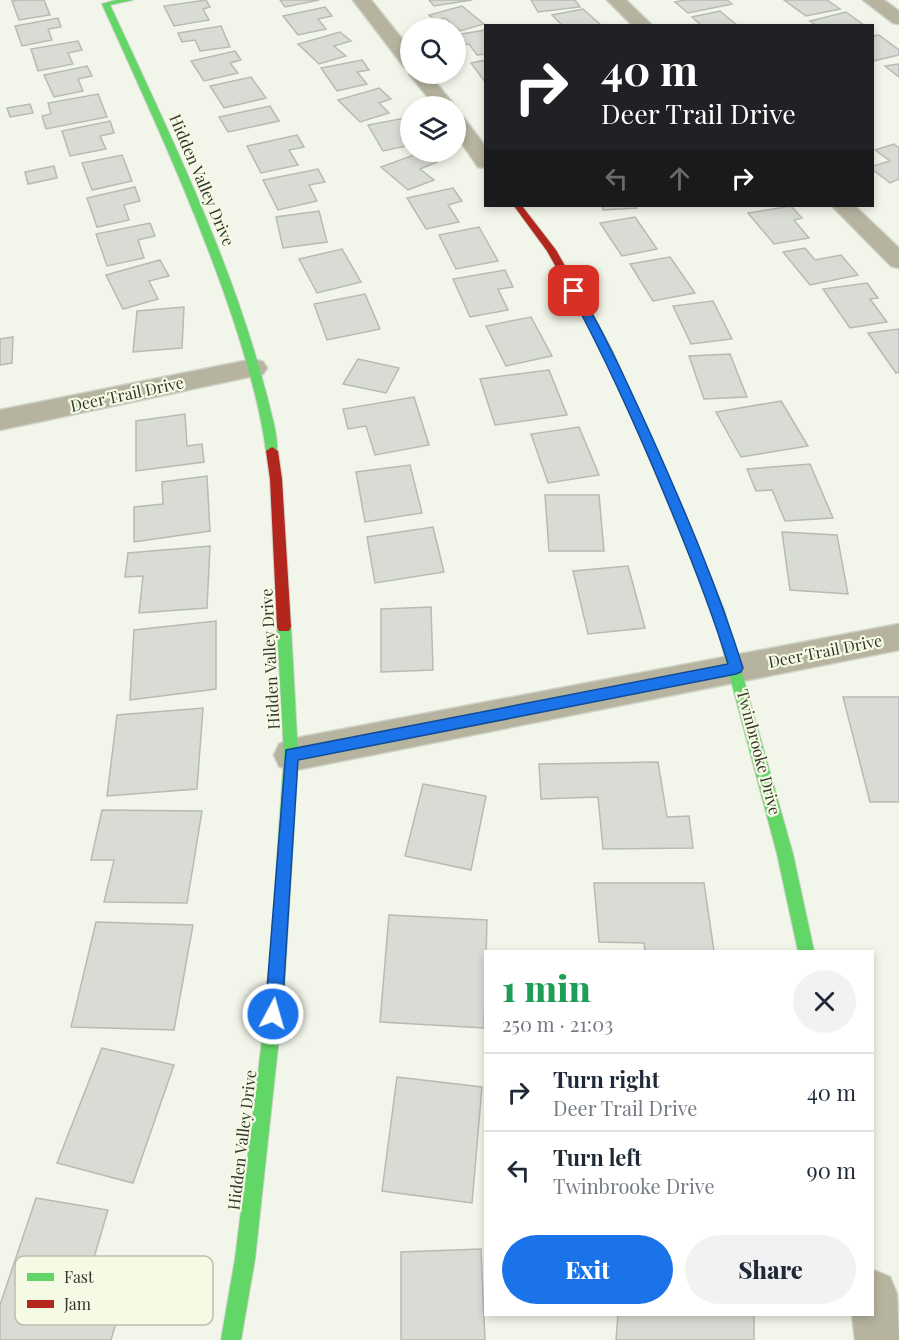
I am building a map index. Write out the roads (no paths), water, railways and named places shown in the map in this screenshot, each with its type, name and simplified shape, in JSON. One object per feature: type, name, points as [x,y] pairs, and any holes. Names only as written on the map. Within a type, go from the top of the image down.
[{"type":"street","name":"Hidden Valley Drive","points":[[129,0],[106,4],[194,198],[230,289],[269,426],[276,479],[291,754],[276,992],[245,1259],[231,1340]]},
{"type":"street","points":[[362,0],[400,49]]},
{"type":"street","points":[[616,0],[642,24]]},
{"type":"street","points":[[872,0],[899,19]]},
{"type":"street","points":[[427,84],[437,96]]},
{"type":"street","points":[[466,135],[484,159]]},
{"type":"street","name":"Twinbrooke Drive","points":[[519,207],[551,250],[608,352],[714,598],[736,668],[785,854],[806,950]]},
{"type":"street","points":[[844,207],[899,261]]},
{"type":"street","name":"Deer Trail Drive","points":[[0,420],[254,368]]},
{"type":"street","name":"Deer Trail Drive","points":[[291,754],[899,637]]},
{"type":"street","points":[[874,1302],[879,1340]]}]
